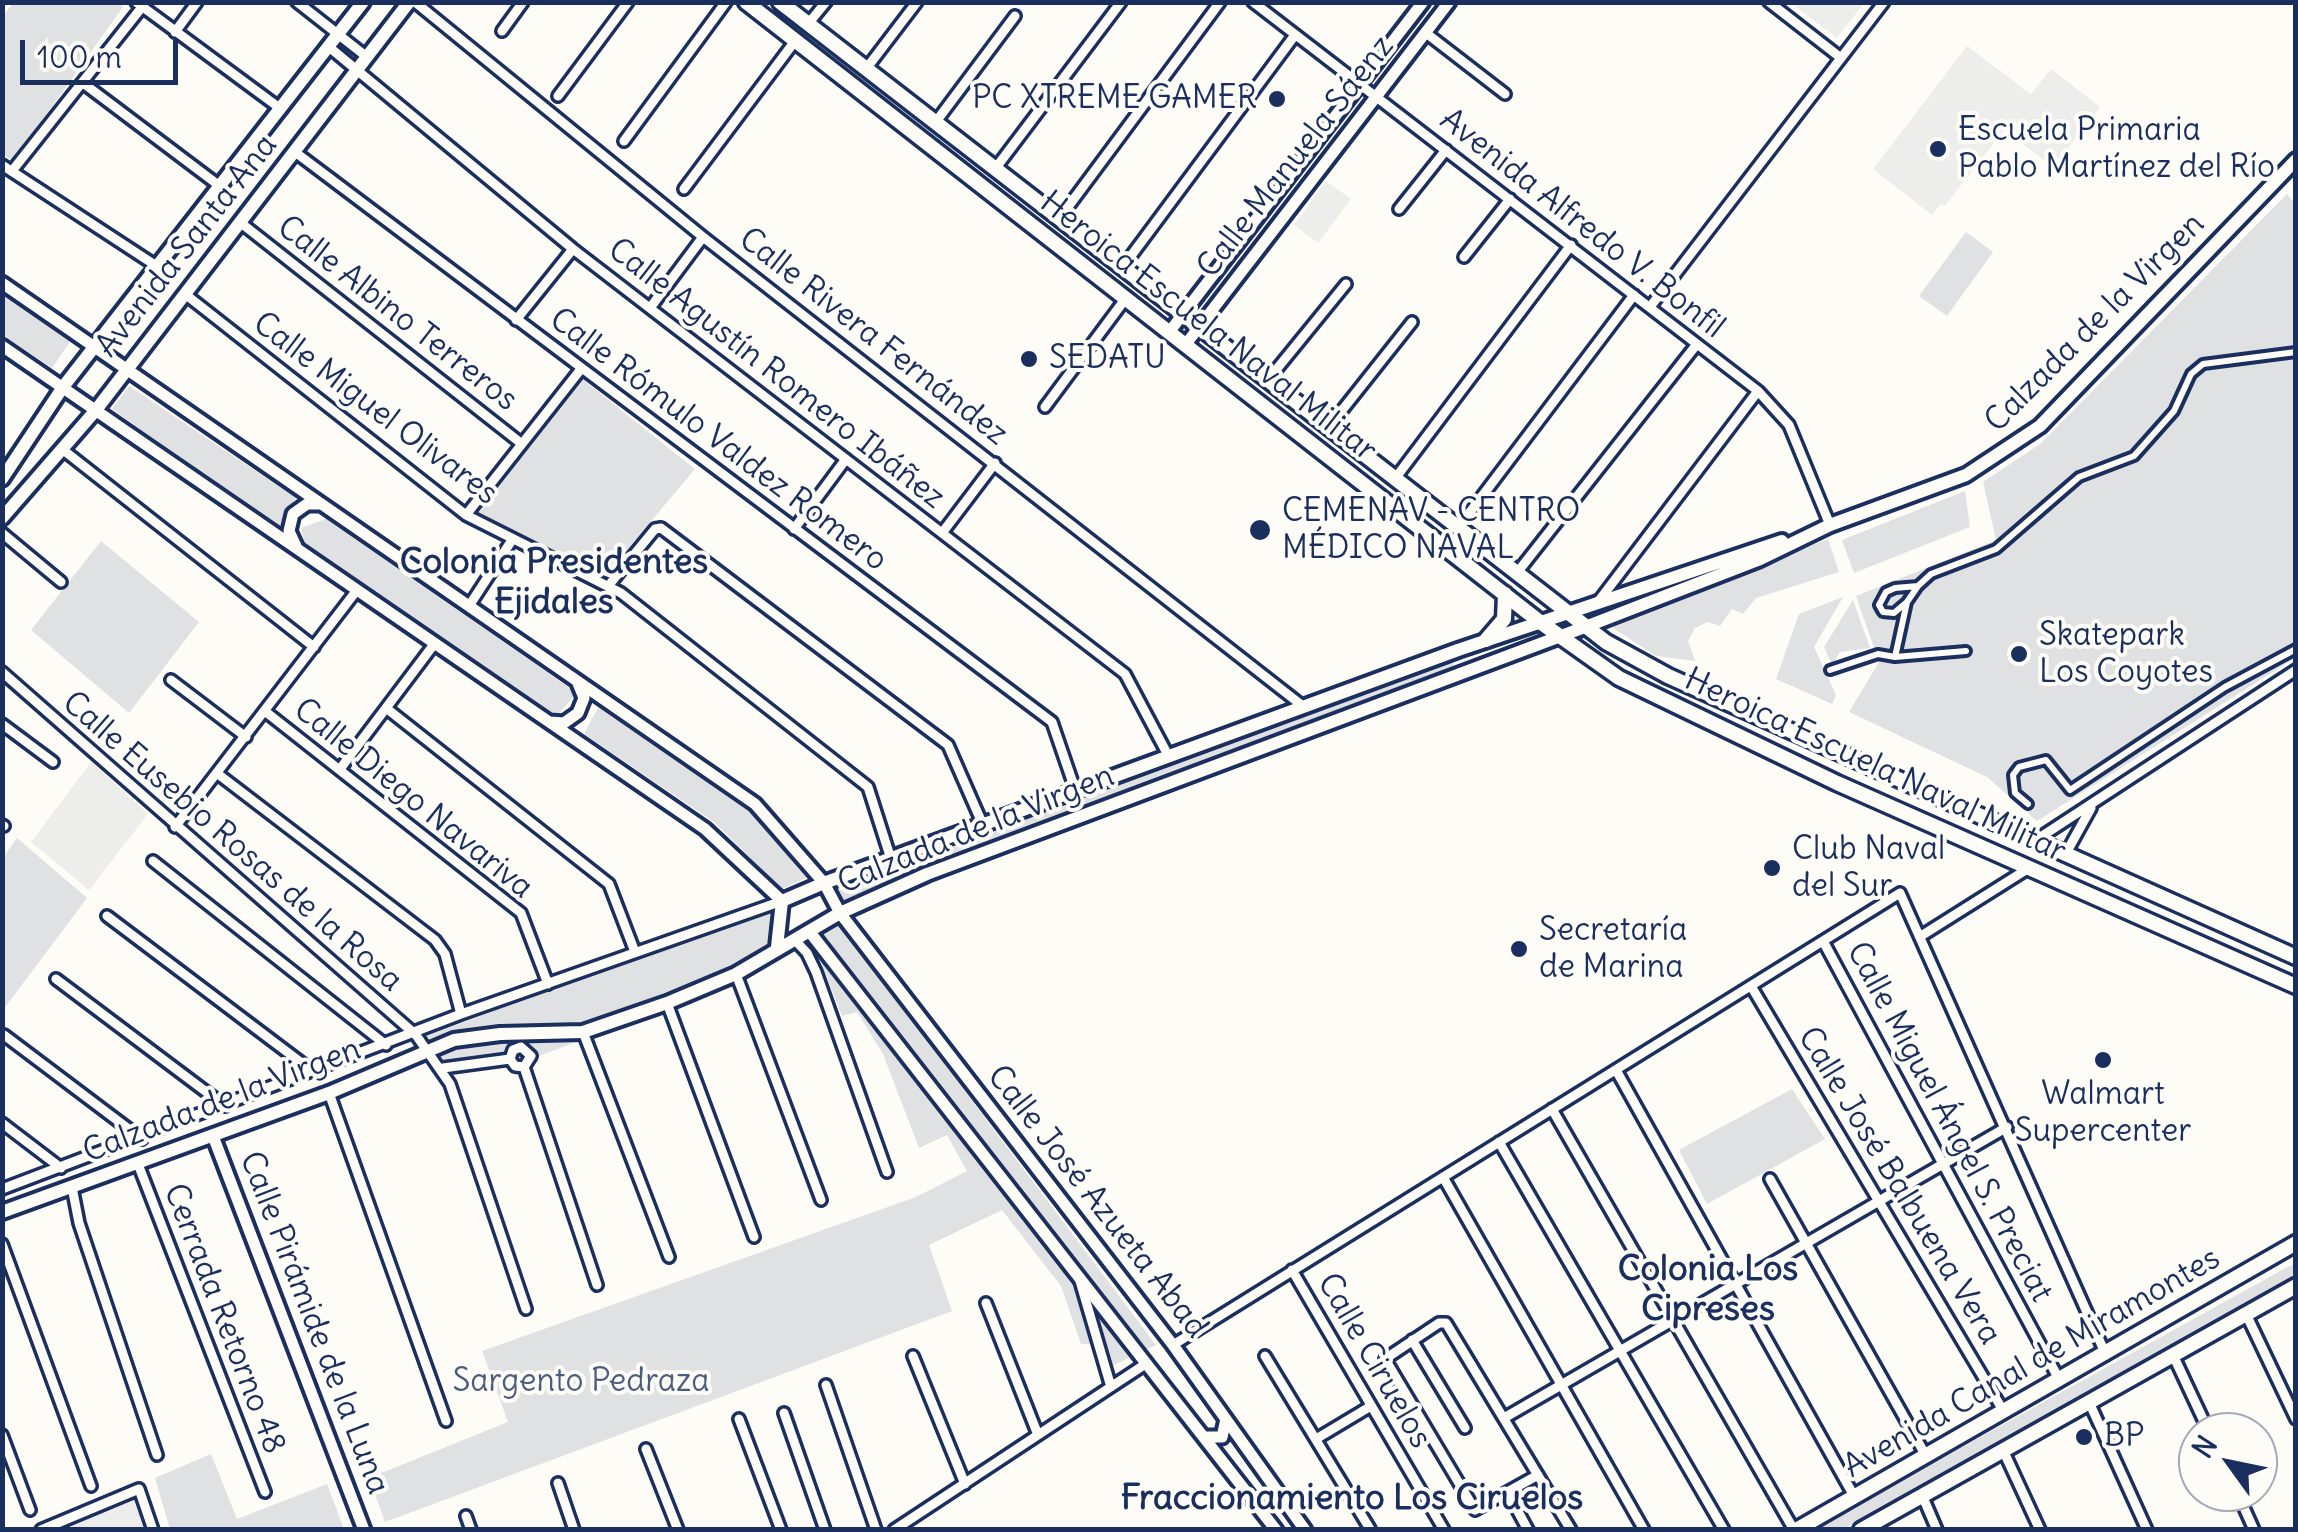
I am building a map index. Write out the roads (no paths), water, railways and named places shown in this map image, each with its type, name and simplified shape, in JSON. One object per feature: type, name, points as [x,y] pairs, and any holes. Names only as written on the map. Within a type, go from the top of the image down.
[{"type":"main road","name":"Avenida Santa Ana","points":[[2,479],[7,462],[63,387],[363,2]]},
{"type":"main road","name":"Avenida Santa Ana","points":[[2,518],[96,410],[412,2]]},
{"type":"main road","name":"Heroica Escuela Naval Militar","points":[[746,2],[1540,622],[1619,678],[1837,783],[2296,986]]},
{"type":"main road","name":"Heroica Escuela Naval Militar","points":[[780,2],[1585,627],[1668,676],[2296,956]]},
{"type":"main road","name":"Calzada de la Virgen","points":[[2,1212],[329,1093],[454,1040],[500,1034],[583,1032],[667,1003],[736,974],[840,913],[945,867],[1585,627],[1758,560],[1830,525],[1966,476],[2024,440],[2296,160]]},
{"type":"main road","name":"Calzada de la Virgen","points":[[782,900],[1486,640],[1752,549],[1800,537]]},
{"type":"main road","points":[[1486,640],[1504,619],[1505,594]]},
{"type":"main road","points":[[1837,783],[1847,758]]},
{"type":"main road","points":[[778,946],[782,900]]},
{"type":"main road","name":"Avenida Canal de Miramontes","points":[[1795,1530],[2296,1243]]},
{"type":"main road","name":"Avenida Canal de Miramontes","points":[[1861,1530],[2296,1286]]},
{"type":"street","points":[[174,32],[198,2]]},
{"type":"street","points":[[297,2],[367,58]]},
{"type":"street","name":"Calle Rivera Fernández","points":[[412,2],[1304,708]]},
{"type":"street","points":[[502,31],[523,2]]},
{"type":"street","points":[[558,96],[628,2]]},
{"type":"street","points":[[624,141],[726,2]]},
{"type":"street","points":[[808,24],[826,2]]},
{"type":"street","points":[[866,70],[918,2]]},
{"type":"street","points":[[995,169],[1121,2]]},
{"type":"street","points":[[1059,219],[1220,2]]},
{"type":"street","name":"Avenida Alfredo V. Bonfil","points":[[1253,2],[1758,391],[1789,425],[1830,525]]},
{"type":"street","name":"Calle Manuela Sáenz","points":[[1170,332],[1422,2]]},
{"type":"street","name":"Calle Manuela Sáenz","points":[[1186,344],[1450,2]]},
{"type":"street","points":[[1768,2],[1841,58]]},
{"type":"street","points":[[1650,307],[1884,2]]},
{"type":"street","points":[[12,171],[139,5],[281,109]]},
{"type":"street","points":[[934,122],[1015,16]]},
{"type":"street","points":[[1426,33],[1505,94]]},
{"type":"street","points":[[1122,268],[1295,35]]},
{"type":"street","points":[[684,189],[795,41]]},
{"type":"street","name":"Calle Agustín Romero Ibáñez","points":[[329,47],[573,249],[1125,674],[1168,757]]},
{"type":"street","points":[[83,82],[221,187]]},
{"type":"street","points":[[1400,209],[1446,150]]},
{"type":"street","name":"Calle Rómulo Valdez Romero","points":[[295,152],[1052,722],[1076,792]]},
{"type":"street","points":[[2,165],[158,267]]},
{"type":"street","points":[[1464,257],[1510,198]]},
{"type":"street","name":"Calle Albino Terreros","points":[[241,223],[522,444]]},
{"type":"street","points":[[650,308],[703,236]]},
{"type":"street","points":[[1394,480],[1571,245]]},
{"type":"street","points":[[516,320],[573,249]]},
{"type":"street","name":"Calle José Azueta Abad","points":[[2,283],[755,804],[824,883],[840,913],[1173,1344],[1305,1530]]},
{"type":"street","points":[[1267,380],[1346,284]]},
{"type":"street","name":"Calle Miguel Olivares","points":[[185,294],[466,515],[609,585],[868,787],[891,859]]},
{"type":"street","points":[[1457,528],[1634,295]]},
{"type":"street","points":[[1045,407],[1126,298]]},
{"type":"street","points":[[1328,428],[1412,322]]},
{"type":"street","points":[[1516,574],[1697,344]]},
{"type":"street","points":[[2,346],[705,829],[782,900]]},
{"type":"street","points":[[1918,586],[1886,592],[1879,605],[1883,612],[1894,613],[1931,574],[1996,549],[2078,478],[2134,456],[2174,411],[2191,374],[2202,364],[2296,352]]},
{"type":"street","name":"Calle Albino Terreros","points":[[466,515],[581,369]]},
{"type":"street","points":[[1598,602],[1758,391]]},
{"type":"street","points":[[62,449],[314,646]]},
{"type":"street","points":[[794,529],[846,459]]},
{"type":"street","points":[[942,533],[994,463]]},
{"type":"street","points":[[300,550],[288,530],[293,514],[307,504],[329,508]]},
{"type":"street","points":[[609,585],[654,529],[662,528],[948,746],[982,826]]},
{"type":"street","points":[[2,533],[61,582]]},
{"type":"street","points":[[469,606],[512,540]]},
{"type":"street","points":[[175,827],[356,590]]},
{"type":"street","points":[[1895,656],[1907,602]]},
{"type":"street","points":[[340,769],[436,642]]},
{"type":"street","points":[[2028,804],[2015,794],[2013,775],[2019,767],[2046,760],[2070,790],[2225,687],[2296,649]]},
{"type":"street","points":[[1830,670],[1878,654],[1966,651]]},
{"type":"street","points":[[2034,842],[2296,670]]},
{"type":"street","name":"Calle Eusebio Rosas de la Rosa","points":[[2,672],[416,1034],[443,1068]]},
{"type":"street","points":[[542,718],[558,724],[578,714],[583,693],[570,676]]},
{"type":"street","points":[[171,680],[246,737]]},
{"type":"street","points":[[386,708],[608,884],[635,952]]},
{"type":"street","name":"Calle Diego Navariva","points":[[266,712],[521,913],[548,984]]},
{"type":"street","points":[[2,724],[53,762]]},
{"type":"street","points":[[218,774],[435,940],[445,954],[461,1014]]},
{"type":"street","points":[[2065,856],[2096,802]]},
{"type":"street","points":[[152,861],[386,1045]]},
{"type":"street","points":[[1921,936],[2030,867]]},
{"type":"street","points":[[1173,1344],[1900,893],[2106,1354]]},
{"type":"street","name":"Calzada de la Virgen","points":[[2,1189],[142,1139],[461,1014],[782,900]]},
{"type":"street","points":[[107,916],[312,1070]]},
{"type":"street","name":"Calle José Azueta Abad","points":[[808,931],[1276,1530]]},
{"type":"street","points":[[794,939],[808,954],[816,972],[887,1172]]},
{"type":"street","name":"Calle Miguel Ángel S. Preciat","points":[[1823,941],[1946,1162],[2060,1381]]},
{"type":"street","points":[[736,974],[821,1200]]},
{"type":"street","points":[[56,979],[225,1106]]},
{"type":"street","name":"Calle José Balbuena Vera","points":[[1751,986],[2004,1412]]},
{"type":"street","points":[[667,1003],[754,1238]]},
{"type":"street","points":[[583,1032],[669,1257]]},
{"type":"street","points":[[4,1035],[142,1139]]},
{"type":"street","points":[[510,1058],[515,1066],[524,1066],[530,1060],[526,1048],[517,1048],[510,1058],[465,1069],[443,1068],[526,1309]]},
{"type":"street","points":[[524,1066],[598,1285]]},
{"type":"street","points":[[1616,1070],[1854,1496]]},
{"type":"street","points":[[329,1093],[446,1421]]},
{"type":"street","points":[[1552,1109],[1795,1530]]},
{"type":"street","points":[[2,1123],[61,1168]]},
{"type":"street","points":[[1504,1418],[2007,1127]]},
{"type":"street","name":"Calle Pirámide de la Luna","points":[[213,1136],[364,1530]]},
{"type":"street","points":[[1500,1142],[1724,1530]]},
{"type":"street","name":"Cerrada Retorno 48","points":[[138,1164],[264,1492]]},
{"type":"street","points":[[1444,1176],[1644,1530]]},
{"type":"street","points":[[1770,1180],[1926,1456]]},
{"type":"street","points":[[72,1187],[79,1224],[156,1454]]},
{"type":"street","points":[[2,1244],[91,1486]]},
{"type":"street","name":"Calle Ciruelos","points":[[1292,1270],[1444,1530]]},
{"type":"street","points":[[1078,1274],[1110,1387]]},
{"type":"street","points":[[986,1303],[1038,1435]]},
{"type":"street","points":[[2246,1314],[2296,1420]]},
{"type":"street","points":[[1538,1475],[1475,1510],[1385,1363],[1388,1354],[1438,1323],[1446,1323],[1504,1418],[1571,1530]]},
{"type":"street","points":[[1412,1340],[1465,1428]]},
{"type":"street","points":[[2173,1354],[2200,1412]]},
{"type":"street","points":[[913,1356],[965,1484]]},
{"type":"street","points":[[1265,1356],[1370,1529]]},
{"type":"street","points":[[894,1530],[1147,1363]]},
{"type":"street","points":[[826,1386],[876,1530]]},
{"type":"street","points":[[2089,1402],[2147,1530]]},
{"type":"street","points":[[1316,1439],[1371,1406]]},
{"type":"street","points":[[784,1412],[825,1530]]},
{"type":"street","points":[[739,1418],[781,1530]]},
{"type":"street","points":[[1204,1437],[1222,1437],[1226,1419]]},
{"type":"street","points":[[2,1434],[30,1510]]},
{"type":"street","points":[[646,1449],[678,1530]]},
{"type":"street","points":[[2004,1450],[2040,1530]]},
{"type":"street","points":[[1250,1496],[1249,1486],[1255,1478],[1270,1481]]},
{"type":"street","points":[[558,1484],[574,1530]]},
{"type":"street","points":[[41,1530],[140,1489],[154,1530]]},
{"type":"street","points":[[1508,1494],[1528,1530]]},
{"type":"street","points":[[1922,1495],[1938,1530]]},
{"type":"street","points":[[466,1516],[471,1530]]},
{"type":"place","name":"PC XTREME GAMER","points":[[1277,99]]},
{"type":"place","name":"Escuela Primaria Pablo Martínez del Río","points":[[1938,149]]},
{"type":"place","name":"SEDATU","points":[[1029,359]]},
{"type":"place","name":"CEMENAV - CENTRO MÉDICO NAVAL","points":[[1260,530]]},
{"type":"place","name":"Skatepark Los Coyotes","points":[[2019,654]]},
{"type":"place","name":"Club Naval del Sur","points":[[1772,868]]},
{"type":"place","name":"Secretaría de Marina","points":[[1519,949]]},
{"type":"place","name":"Walmart Supercenter","points":[[2103,1060]]},
{"type":"place","name":"BP","points":[[2084,1437]]},
{"type":"district","name":"Colonia Presidentes Ejidales","points":[[554,583]]},
{"type":"district","name":"Colonia Los Cipreses","points":[[1708,1290]]},
{"type":"district","name":"Fraccionamiento Los Ciruelos","points":[[1352,1499]]},
{"type":"park label","name":"Sargento Pedraza","points":[[581,1382]]}]
